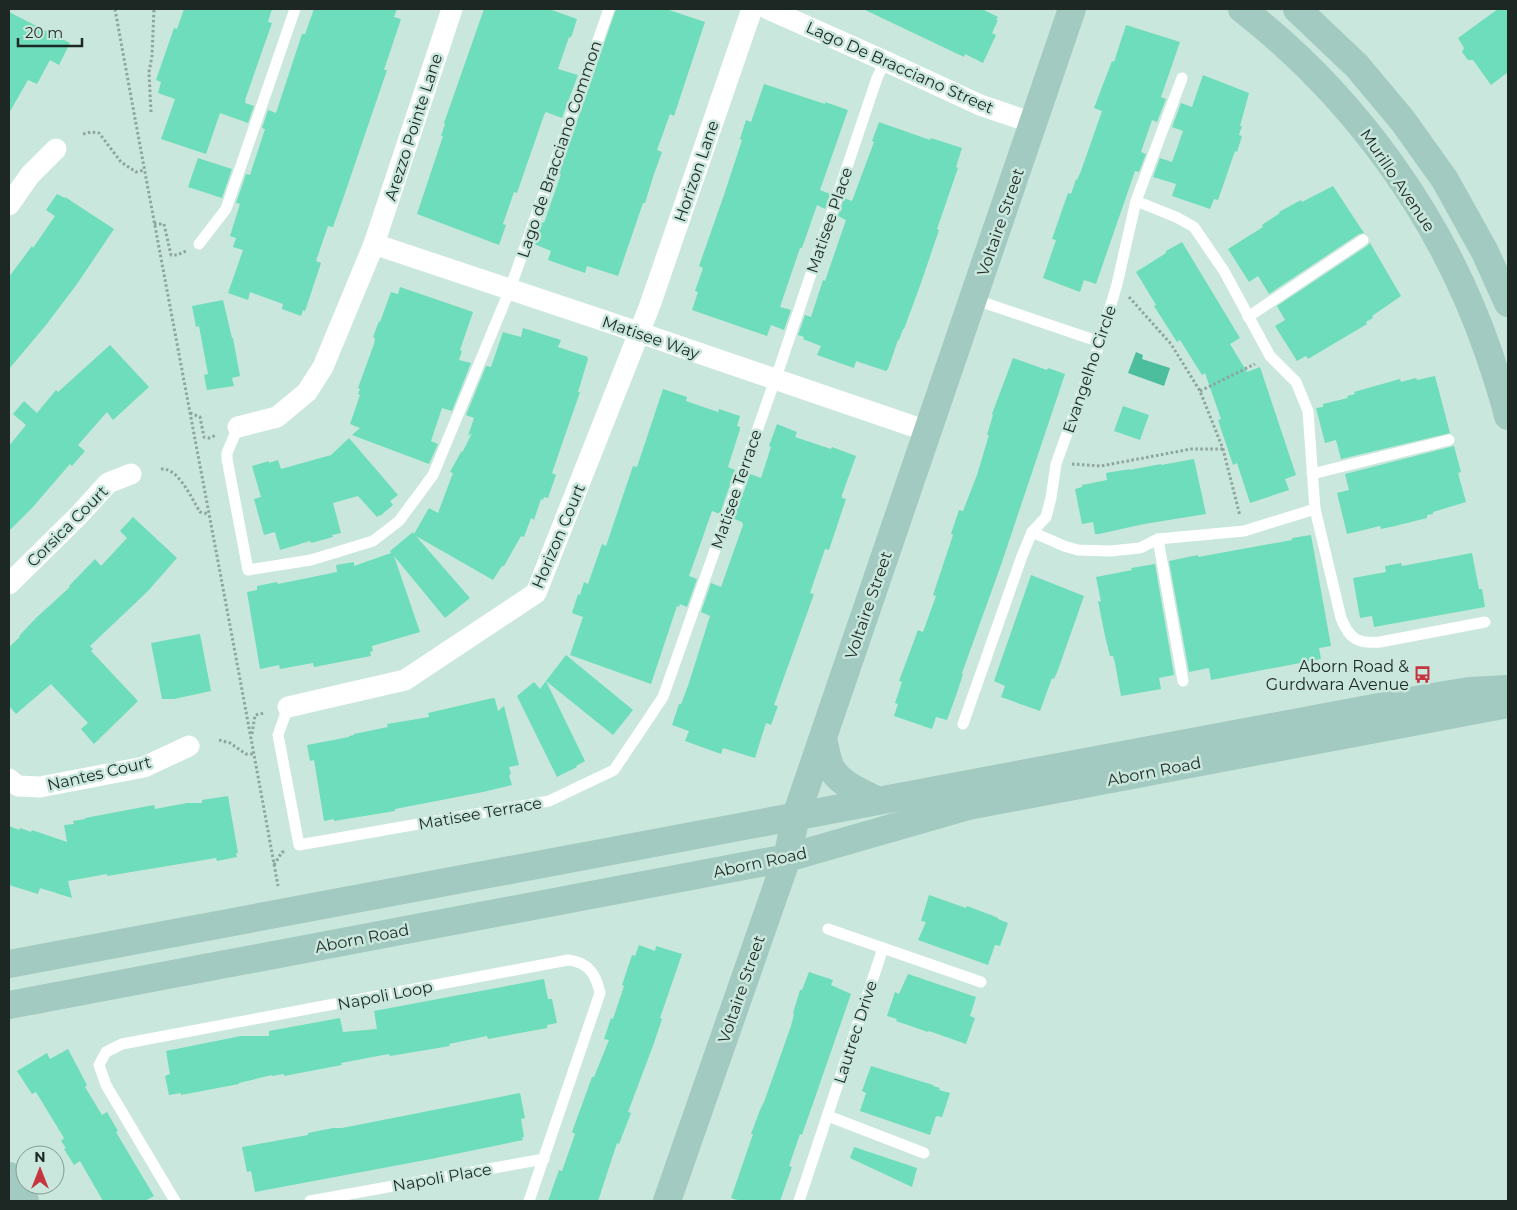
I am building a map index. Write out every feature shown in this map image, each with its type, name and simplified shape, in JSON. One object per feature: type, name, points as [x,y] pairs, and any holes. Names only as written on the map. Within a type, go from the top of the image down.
[{"type":"main road","name":"Voltaire Street","points":[[667,1201],[787,858],[796,816],[1072,9]]},
{"type":"main road","name":"Murillo Avenue","points":[[1242,9],[1262,24],[1306,64],[1347,108],[1386,158],[1424,214],[1454,270],[1479,325],[1508,416]]},
{"type":"main road","points":[[1297,9],[1358,66],[1403,121],[1446,180],[1485,252],[1508,303]]},
{"type":"main road","points":[[1469,691],[1508,668]]},
{"type":"main road","name":"Aborn Road","points":[[9,964],[1469,691],[1508,689]]},
{"type":"main road","name":"Aborn Road","points":[[9,1005],[787,858],[968,806],[1508,704]]},
{"type":"main road","points":[[822,739],[830,765],[835,774],[844,783],[878,801]]},
{"type":"main road","points":[[9,1176],[24,1201]]},
{"type":"street","name":"Arezzo Pointe Lane","points":[[238,427],[277,417],[307,392],[323,366],[374,244],[452,9]]},
{"type":"street","name":"Horizon Lane","points":[[639,333],[752,9]]},
{"type":"street","name":"Lago De Bracciano Street","points":[[768,9],[980,105],[1033,123]]},
{"type":"street","points":[[9,205],[30,175],[56,149]]},
{"type":"street","name":"Matisee Way","points":[[374,244],[927,431]]},
{"type":"street","name":"Horizon Court","points":[[288,707],[405,680],[536,593],[639,333]]},
{"type":"street","name":"Corsica Court","points":[[9,584],[108,484],[131,474]]},
{"type":"street","name":"Nantes Court","points":[[9,779],[18,786],[40,787],[144,767],[189,746]]},
{"type":"lane","points":[[199,244],[226,210],[295,9]]},
{"type":"lane","name":"Lago de Bracciano Common","points":[[238,427],[227,452],[226,459],[248,570],[311,560],[373,541],[399,522],[433,475],[510,290],[609,9]]},
{"type":"lane","name":"Matisee Place","points":[[774,379],[877,78],[885,61]]},
{"type":"lane","name":"Evangelho Circle","points":[[963,724],[1022,556],[1032,532],[1046,517],[1056,464],[1100,342],[1117,284],[1136,201],[1182,78]]},
{"type":"lane","points":[[1136,201],[1176,217],[1194,227],[1224,271],[1270,356],[1296,382],[1308,411],[1315,509],[1345,629],[1353,638],[1366,643],[1485,622]]},
{"type":"lane","points":[[1248,317],[1364,240]]},
{"type":"lane","points":[[974,299],[1100,342]]},
{"type":"lane","name":"Matisee Terrace","points":[[288,707],[278,735],[299,845],[549,801],[614,770],[663,697],[774,379]]},
{"type":"lane","points":[[1312,474],[1449,440]]},
{"type":"lane","points":[[1032,532],[1078,550],[1110,551],[1140,548],[1158,539],[1244,531],[1315,509]]},
{"type":"lane","points":[[1158,539],[1183,681]]},
{"type":"lane","points":[[828,929],[981,982]]},
{"type":"lane","name":"Lautrec Drive","points":[[799,1201],[883,948]]},
{"type":"lane","name":"Napoli Loop","points":[[176,1201],[106,1085],[99,1065],[106,1052],[122,1044],[132,1042],[568,960],[577,961],[589,968],[597,979],[600,993],[529,1201]]},
{"type":"lane","points":[[828,1116],[924,1153]]},
{"type":"lane","name":"Napoli Place","points":[[310,1201],[544,1159]]},
{"type":"path","points":[[115,9],[252,737],[278,886]]},
{"type":"path","points":[[151,112],[149,72],[152,56],[154,9]]},
{"type":"path","points":[[83,134],[99,133],[121,162],[136,172],[144,170]]},
{"type":"path","points":[[154,224],[164,224],[172,255],[177,255],[199,244]]},
{"type":"path","points":[[1117,284],[1171,344],[1200,391],[1223,449],[1244,531]]},
{"type":"path","points":[[1200,391],[1270,356]]},
{"type":"path","points":[[190,413],[200,417],[204,437],[210,438],[238,427]]},
{"type":"path","points":[[1056,464],[1101,466],[1191,449],[1223,449]]},
{"type":"path","points":[[161,469],[166,468],[173,472],[185,487],[200,512],[209,514]]},
{"type":"path","points":[[252,737],[255,715],[265,713]]},
{"type":"path","points":[[219,740],[230,743],[246,754],[255,754]]},
{"type":"shaded area","points":[[1136,352],[1143,355],[1142,359],[1170,368],[1164,386],[1128,373]]},
{"type":"building","points":[[184,9],[272,9],[268,22],[272,23],[245,100],[245,103],[254,106],[248,123],[220,113],[206,154],[161,139],[175,99],[158,93],[161,82],[156,80],[174,28],[177,29]]},
{"type":"building","points":[[314,9],[397,9],[394,17],[401,19],[384,70],[387,70],[344,196],[333,227],[328,226],[316,261],[321,263],[305,311],[303,310],[301,316],[282,309],[283,304],[250,292],[248,300],[228,293],[243,250],[233,247],[236,238],[230,236],[240,204],[236,203],[246,174],[250,175],[265,129],[262,128],[268,110],[276,113],[302,34],[305,34]]},
{"type":"building","points":[[484,9],[549,9],[577,19],[558,69],[578,75],[562,118],[546,112],[544,115],[517,193],[514,192],[503,224],[506,225],[499,245],[417,214],[443,136],[441,136],[444,123]]},
{"type":"building","points":[[616,9],[666,9],[705,22],[674,116],[670,114],[657,150],[662,152],[618,276],[587,266],[585,273],[548,260],[551,251],[534,244],[542,222],[544,223]]},
{"type":"building","points":[[863,9],[982,9],[998,17],[992,33],[996,35],[983,63],[965,54],[964,57]]},
{"type":"building","points":[[1498,9],[1508,9],[1508,72],[1491,85],[1473,60],[1468,60],[1462,52],[1464,48],[1458,38]]},
{"type":"building","points":[[9,12],[70,43],[59,65],[50,60],[37,84],[28,80],[9,113]]},
{"type":"building","points":[[1126,25],[1180,42],[1161,97],[1166,99],[1157,122],[1152,120],[1141,152],[1146,154],[1139,172],[1135,171],[1096,284],[1084,280],[1080,292],[1043,278],[1056,240],[1052,239],[1068,193],[1071,194],[1081,171],[1102,111],[1094,108],[1112,61],[1114,62]]},
{"type":"building","points":[[1203,75],[1249,93],[1240,126],[1242,126],[1239,135],[1242,136],[1237,152],[1235,151],[1218,200],[1214,199],[1210,209],[1172,196],[1176,184],[1153,177],[1160,158],[1172,162],[1183,131],[1172,127],[1181,103],[1192,107]]},
{"type":"building","points":[[764,84],[848,110],[820,190],[830,194],[825,209],[817,205],[780,307],[791,310],[784,330],[771,325],[767,336],[692,310],[698,292],[695,291],[703,268],[699,266],[742,140],[740,139],[746,120],[751,122]]},
{"type":"building","points":[[879,122],[930,140],[931,138],[962,148],[956,167],[958,168],[921,283],[886,371],[856,361],[854,368],[817,355],[821,346],[798,335],[805,315],[811,317],[823,280],[825,281],[846,220],[838,216],[844,198],[852,201],[874,142],[872,141]]},
{"type":"building","points":[[198,158],[232,169],[222,198],[188,187]]},
{"type":"building","points":[[1333,186],[1364,233],[1359,234],[1269,294],[1258,276],[1249,282],[1228,249],[1263,227],[1262,225],[1279,212]]},
{"type":"building","points":[[57,194],[65,197],[114,229],[77,284],[9,369],[9,277],[32,246],[33,248],[55,216],[46,210]]},
{"type":"building","points":[[1182,242],[1240,338],[1230,344],[1247,372],[1260,367],[1296,475],[1285,479],[1289,490],[1250,503],[1237,463],[1233,465],[1218,420],[1221,419],[1205,373],[1202,375],[1180,340],[1177,342],[1154,306],[1156,305],[1136,272]]},
{"type":"building","points":[[1370,243],[1401,296],[1372,316],[1373,318],[1366,322],[1367,324],[1308,359],[1306,356],[1297,361],[1275,326],[1285,320],[1277,306]]},
{"type":"building","points":[[400,287],[473,312],[460,350],[462,351],[459,360],[471,363],[452,411],[442,408],[431,441],[438,444],[429,464],[352,435],[360,428],[350,424],[360,395],[358,394],[360,389],[358,388],[374,344],[375,338],[373,337],[391,292],[398,294]]},
{"type":"building","points":[[223,300],[240,376],[232,378],[234,386],[207,390],[204,375],[208,374],[199,326],[196,327],[192,306]]},
{"type":"building","points":[[523,328],[561,340],[558,347],[588,357],[588,359],[578,392],[580,392],[552,473],[556,475],[548,498],[544,497],[543,500],[541,499],[534,520],[531,518],[524,537],[521,536],[504,566],[502,566],[493,580],[416,536],[470,598],[445,618],[394,556],[420,632],[372,646],[371,656],[314,667],[313,663],[280,669],[279,665],[260,669],[247,592],[257,590],[257,586],[277,582],[278,584],[337,572],[336,565],[354,562],[354,566],[391,553],[390,551],[413,532],[414,534],[429,508],[438,513],[453,473],[450,472],[472,433],[468,436],[474,418],[466,415],[486,366],[491,367],[503,332],[521,337]]},
{"type":"building","points":[[110,345],[149,387],[113,420],[107,412],[78,445],[85,451],[72,466],[70,464],[32,508],[9,531],[9,446],[26,425],[13,414],[24,401],[37,413],[56,390],[58,392]]},
{"type":"building","points":[[1013,358],[1065,374],[947,720],[936,717],[932,729],[894,716],[898,704],[895,703],[902,682],[899,681],[918,630],[923,632],[936,596],[933,595],[953,535],[951,534],[959,510],[963,511],[977,475],[989,435],[987,435],[992,414]]},
{"type":"building","points":[[1435,376],[1450,433],[1341,459],[1336,440],[1325,443],[1316,408],[1323,407],[1323,404],[1348,398],[1347,396],[1355,394],[1354,392],[1400,379],[1401,382]]},
{"type":"building","points":[[663,389],[687,397],[686,401],[718,412],[719,409],[740,416],[737,426],[740,429],[728,467],[735,470],[720,514],[712,511],[689,576],[697,579],[687,607],[680,604],[679,607],[677,606],[651,684],[570,655],[583,617],[572,613],[578,594],[580,595],[584,582],[588,584],[602,544],[606,546],[633,466],[637,467]]},
{"type":"building","points":[[1123,406],[1149,415],[1140,440],[1114,431]]},
{"type":"building","points":[[777,424],[797,432],[795,437],[856,456],[842,495],[842,498],[846,499],[829,550],[825,549],[810,593],[814,594],[774,705],[778,706],[771,725],[766,723],[755,758],[723,748],[721,754],[685,741],[689,731],[672,725],[688,686],[710,616],[701,612],[711,583],[721,587],[743,525],[742,522],[734,519],[750,474],[761,478]]},
{"type":"building","points":[[349,438],[398,495],[390,501],[393,505],[377,517],[358,496],[333,503],[341,533],[332,535],[333,537],[311,543],[310,541],[280,550],[275,532],[264,535],[254,499],[261,497],[252,466],[278,460],[281,469],[331,455]]},
{"type":"building","points":[[1454,446],[1461,472],[1458,473],[1466,502],[1433,512],[1433,514],[1427,515],[1427,518],[1381,529],[1380,526],[1347,534],[1337,493],[1349,490],[1345,474]]},
{"type":"building","points":[[1194,459],[1206,514],[1144,524],[1099,534],[1095,534],[1093,522],[1082,524],[1075,489],[1082,487],[1082,485],[1107,480],[1106,473]]},
{"type":"building","points":[[133,517],[177,558],[147,592],[90,646],[93,649],[91,651],[138,701],[94,744],[81,729],[88,723],[51,684],[16,714],[9,706],[9,647],[36,618],[70,587],[95,559],[101,566],[127,538],[120,531]]},
{"type":"building","points":[[1311,535],[1331,646],[1319,648],[1321,659],[1211,680],[1209,668],[1189,672],[1169,561]]},
{"type":"building","points":[[1472,553],[1479,589],[1482,589],[1485,607],[1374,627],[1372,616],[1360,618],[1353,578],[1386,572],[1385,566],[1401,563],[1402,566]]},
{"type":"building","points":[[1155,564],[1174,675],[1159,678],[1161,689],[1121,696],[1115,663],[1113,656],[1110,656],[1105,636],[1098,601],[1101,602],[1096,577]]},
{"type":"building","points":[[1031,575],[1084,596],[1058,670],[1054,679],[1052,678],[1040,711],[1001,697],[1005,686],[994,681]]},
{"type":"building","points":[[200,634],[211,691],[174,699],[162,699],[151,643]]},
{"type":"building","points":[[566,655],[633,710],[613,735],[546,681]]},
{"type":"building","points":[[546,681],[585,761],[557,777],[517,696],[534,682],[540,689]]},
{"type":"building","points":[[495,699],[498,711],[504,706],[519,765],[509,767],[512,785],[395,809],[395,811],[324,821],[314,760],[310,761],[307,745],[388,727],[387,724],[429,717],[428,713]]},
{"type":"building","points":[[228,796],[238,853],[236,853],[237,857],[217,861],[216,858],[68,881],[72,898],[40,888],[38,894],[9,885],[9,826],[19,830],[20,828],[31,832],[32,830],[67,842],[64,825],[74,824],[73,821],[154,805],[155,809],[187,803],[202,803],[202,800]]},
{"type":"building","points":[[929,895],[966,908],[967,906],[1008,923],[1000,946],[995,945],[988,965],[918,940],[926,922],[921,921]]},
{"type":"building","points":[[639,945],[655,951],[656,946],[682,954],[660,1018],[662,1019],[654,1043],[628,1112],[631,1113],[619,1144],[617,1143],[598,1201],[548,1201],[559,1170],[562,1171],[575,1134],[572,1132],[592,1077],[594,1077],[609,1040],[604,1039],[624,986],[622,985],[632,955],[635,956]]},
{"type":"building","points":[[809,972],[833,980],[831,985],[851,994],[802,1135],[800,1134],[789,1166],[792,1167],[780,1201],[741,1201],[731,1198],[753,1134],[751,1134],[791,1026],[800,990],[802,990]]},
{"type":"building","points":[[908,974],[976,997],[970,1016],[975,1018],[966,1044],[896,1021],[897,1019],[887,1016],[895,992],[899,994]]},
{"type":"building","points":[[544,979],[548,999],[552,999],[557,1023],[547,1025],[547,1028],[488,1039],[487,1036],[449,1044],[450,1046],[390,1056],[389,1054],[284,1076],[284,1074],[272,1075],[239,1084],[181,1095],[181,1093],[169,1095],[165,1076],[170,1074],[166,1051],[241,1036],[269,1036],[269,1031],[340,1018],[343,1032],[377,1029],[374,1011]]},
{"type":"building","points":[[68,1049],[87,1085],[85,1087],[102,1115],[107,1112],[118,1131],[116,1132],[154,1196],[145,1201],[103,1201],[80,1161],[74,1165],[65,1151],[65,1145],[61,1141],[64,1138],[36,1092],[32,1094],[17,1071],[47,1053],[50,1059]]},
{"type":"building","points":[[871,1066],[933,1085],[940,1088],[939,1090],[950,1093],[942,1117],[936,1116],[930,1135],[860,1111],[866,1093],[862,1091]]},
{"type":"building","points":[[520,1093],[525,1118],[521,1119],[523,1140],[255,1192],[251,1171],[247,1172],[242,1147]]},
{"type":"building","points":[[854,1147],[917,1168],[912,1187],[850,1158]]},
{"type":"place","name":"Aborn Road & Gurdwara Avenue","points":[[1423,675]]}]
